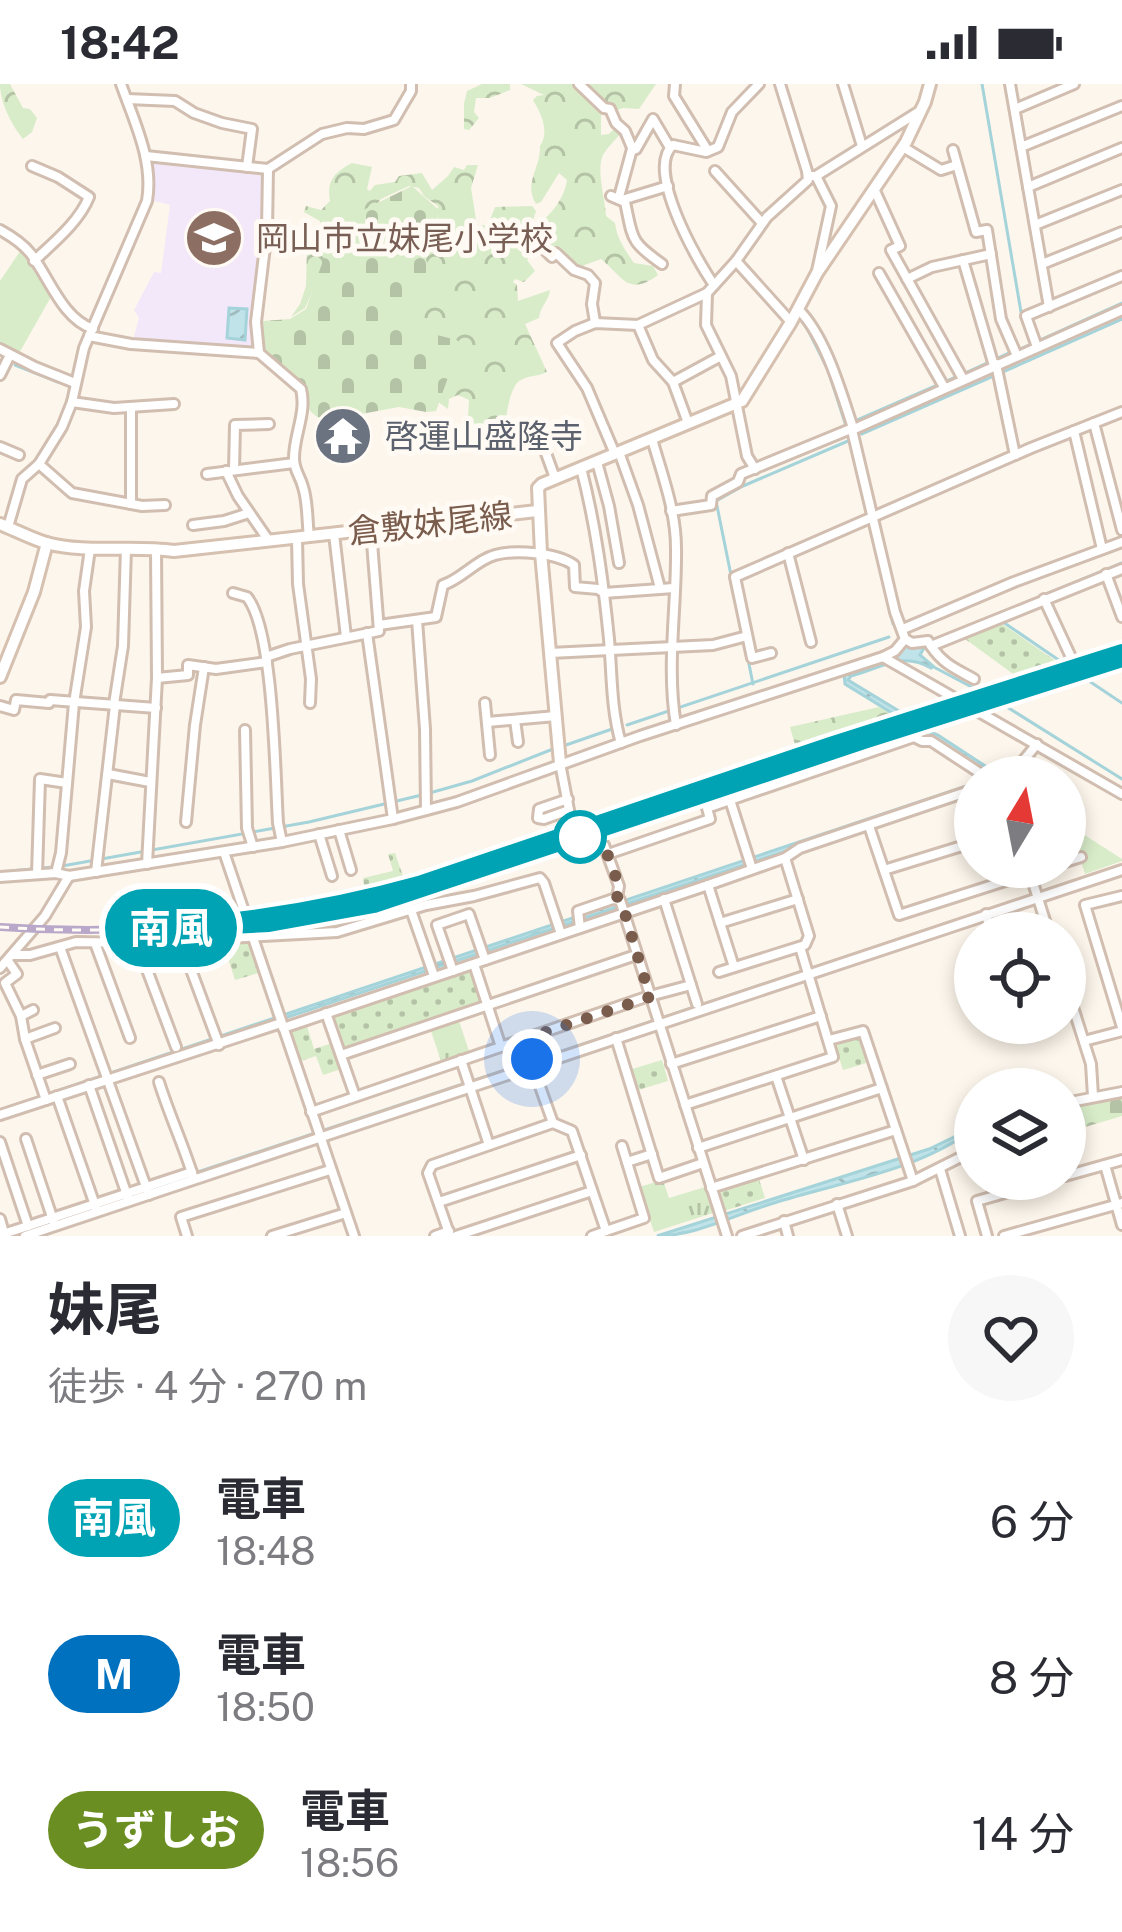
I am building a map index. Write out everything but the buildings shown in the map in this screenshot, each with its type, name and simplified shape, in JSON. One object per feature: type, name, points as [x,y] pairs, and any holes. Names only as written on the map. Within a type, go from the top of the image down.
[{"type":"main road","points":[[736,404],[750,390],[817,273],[903,147],[930,84]]},
{"type":"main road","name":"倉敷妹尾線","points":[[4,525],[47,543],[194,550],[537,512],[538,488],[555,478],[736,404]]},
{"type":"main road","points":[[537,512],[560,764]]},
{"type":"main road","points":[[0,677],[34,592],[47,543]]},
{"type":"street","points":[[4,525],[22,479],[39,464],[62,427],[91,333],[147,201],[146,156],[122,84]]},
{"type":"street","points":[[146,156],[268,169],[322,134],[394,120],[411,84]]},
{"type":"street","points":[[579,84],[610,109],[625,131],[632,149],[617,197],[628,217],[630,234],[662,264]]},
{"type":"street","points":[[675,84],[674,96],[709,152]]},
{"type":"street","points":[[669,146],[709,152],[718,147],[738,103],[759,84]]},
{"type":"street","points":[[780,84],[812,176],[831,206],[817,273]]},
{"type":"street","points":[[842,84],[862,146]]},
{"type":"street","points":[[1010,84],[1049,307]]},
{"type":"street","points":[[1015,109],[1074,84]]},
{"type":"street","points":[[127,99],[175,101],[194,113],[252,129],[247,167]]},
{"type":"street","points":[[1021,147],[1122,106]]},
{"type":"street","points":[[660,589],[638,506],[617,453],[586,388],[557,343],[596,323],[638,326],[710,288],[762,224],[812,176],[922,111]]},
{"type":"street","points":[[632,149],[653,119],[669,146],[664,165],[668,186],[690,249],[710,288],[706,325],[731,376],[747,457],[755,469]]},
{"type":"street","points":[[903,147],[941,170],[957,165]]},
{"type":"street","points":[[1028,187],[1122,148]]},
{"type":"street","points":[[953,150],[976,232],[987,230],[1001,319],[1015,352]]},
{"type":"street","points":[[32,166],[89,197],[88,204],[34,261]]},
{"type":"street","points":[[260,353],[256,322],[267,230],[268,169]]},
{"type":"street","points":[[715,171],[762,224]]},
{"type":"street","points":[[617,197],[668,186]]},
{"type":"street","points":[[874,189],[900,246],[891,250],[961,376]]},
{"type":"street","points":[[1035,225],[1122,190]]},
{"type":"street","points":[[0,230],[34,261],[71,315],[91,333],[130,344],[260,353],[301,388],[304,406],[294,463],[303,484],[298,584],[310,703]]},
{"type":"street","points":[[1042,265],[1122,232]]},
{"type":"street","points":[[541,245],[595,284],[596,323]]},
{"type":"street","points":[[908,279],[932,267],[991,254]]},
{"type":"street","points":[[963,260],[1015,455]]},
{"type":"street","points":[[736,261],[791,322]]},
{"type":"street","points":[[879,273],[943,384]]},
{"type":"street","points":[[1036,343],[1026,316],[1122,275]]},
{"type":"street","points":[[798,309],[808,319],[835,374],[903,638],[912,644],[928,640],[953,670],[974,679]]},
{"type":"street","points":[[671,511],[711,505],[712,496],[726,491],[741,475],[961,376],[995,367],[1015,352],[1122,310]]},
{"type":"street","points":[[638,326],[653,360],[673,382],[688,423]]},
{"type":"street","points":[[0,349],[75,383]]},
{"type":"street","points":[[0,375],[10,355]]},
{"type":"street","points":[[673,382],[722,356]]},
{"type":"street","points":[[71,402],[114,408],[174,404]]},
{"type":"street","points":[[130,505],[131,407]]},
{"type":"street","points":[[771,653],[752,658],[735,577],[1122,412]]},
{"type":"street","points":[[1094,423],[1122,530]]},
{"type":"street","points":[[269,424],[236,425],[230,471],[249,513],[270,542]]},
{"type":"street","points":[[1073,431],[1102,549]]},
{"type":"street","points":[[652,439],[677,549],[676,725]]},
{"type":"street","points":[[543,445],[555,478]]},
{"type":"street","points":[[0,447],[19,455]]},
{"type":"street","points":[[597,460],[619,563]]},
{"type":"street","points":[[207,474],[294,463]]},
{"type":"street","points":[[39,464],[72,493],[130,505],[165,505]]},
{"type":"street","points":[[580,467],[596,526],[621,743]]},
{"type":"street","points":[[194,525],[249,513]]},
{"type":"street","points":[[157,678],[188,675],[188,665],[216,669],[379,631],[370,530]]},
{"type":"street","points":[[334,534],[346,638]]},
{"type":"street","points":[[7,961],[45,916],[69,876],[96,864],[147,864],[224,852],[457,802],[621,743],[888,660],[903,638],[1122,542]]},
{"type":"street","points":[[58,868],[86,627],[84,591],[90,548]]},
{"type":"street","points":[[96,864],[122,646],[126,548]]},
{"type":"street","points":[[147,864],[157,678],[156,548]]},
{"type":"street","points":[[379,625],[436,617],[443,585],[494,555],[541,553],[565,559],[574,566],[575,587],[604,593],[674,588]]},
{"type":"street","points":[[788,553],[811,642]]},
{"type":"street","points":[[931,646],[1122,569]]},
{"type":"street","points":[[1106,574],[1122,617]]},
{"type":"street","points":[[233,593],[253,603],[266,660],[282,842]]},
{"type":"street","points":[[1044,599],[1070,655]]},
{"type":"street","points":[[417,620],[426,810]]},
{"type":"street","points":[[367,633],[393,819]]},
{"type":"street","points":[[550,653],[713,645],[744,637]]},
{"type":"street","points":[[888,660],[1122,794]]},
{"type":"street","points":[[186,822],[204,667]]},
{"type":"street","points":[[0,706],[14,710],[16,700],[155,708]]},
{"type":"street","points":[[484,703],[490,755]]},
{"type":"street","points":[[487,722],[556,716]]},
{"type":"street","points":[[515,720],[518,742]]},
{"type":"street","points":[[245,730],[248,832],[253,847]]},
{"type":"street","points":[[727,1236],[617,898],[619,886],[606,849],[710,819],[706,808],[914,737],[932,741],[954,756]]},
{"type":"street","points":[[1027,756],[1036,744]]},
{"type":"street","points":[[560,764],[568,799]]},
{"type":"street","points":[[108,774],[150,782]]},
{"type":"street","points":[[37,871],[40,779],[68,783]]},
{"type":"street","points":[[0,1115],[217,1041],[326,1012],[432,970],[580,928],[954,796]]},
{"type":"street","points":[[730,800],[751,864]]},
{"type":"street","points":[[869,826],[898,915],[976,888]]},
{"type":"street","points":[[339,830],[351,870]]},
{"type":"street","points":[[319,834],[332,876]]},
{"type":"street","points":[[884,871],[954,849]]},
{"type":"street","points":[[224,852],[354,1236]]},
{"type":"street","points":[[719,972],[805,946],[809,936],[785,858]]},
{"type":"street","points":[[0,877],[58,868],[69,876]]},
{"type":"street","points":[[991,912],[1122,870]]},
{"type":"street","points":[[7,961],[76,942],[181,940],[250,928],[337,932],[540,878],[561,934]]},
{"type":"street","points":[[708,885],[734,967]]},
{"type":"street","points":[[1034,888],[1042,912]]},
{"type":"street","points":[[1086,1040],[1122,1029],[1085,905],[1122,896]]},
{"type":"street","points":[[580,928],[578,911],[617,898]]},
{"type":"street","points":[[664,899],[698,1004]]},
{"type":"street","points":[[720,923],[798,899]]},
{"type":"street","points":[[411,910],[432,970]]},
{"type":"street","points":[[451,964],[437,925],[469,914],[487,1006],[501,1046]]},
{"type":"street","points":[[0,1219],[2,1234],[22,1232],[954,924]]},
{"type":"street","points":[[181,940],[217,1041]]},
{"type":"street","points":[[137,943],[176,1047]]},
{"type":"street","points":[[95,944],[130,1038]]},
{"type":"street","points":[[60,947],[147,1191]]},
{"type":"street","points":[[685,1106],[833,1057],[800,947]]},
{"type":"street","points":[[341,1055],[636,955]]},
{"type":"street","points":[[7,961],[17,974],[5,983],[21,1016],[25,1039],[96,1208]]},
{"type":"street","points":[[311,1112],[691,986]]},
{"type":"street","points":[[21,1016],[33,1010]]},
{"type":"street","points":[[326,1012],[356,1097]]},
{"type":"street","points":[[671,1064],[820,1016]]},
{"type":"street","points":[[25,1039],[55,1028]]},
{"type":"street","points":[[829,1040],[863,1030],[913,1181]]},
{"type":"street","points":[[616,1038],[659,1178],[703,1163]]},
{"type":"street","points":[[525,1039],[553,1123]]},
{"type":"street","points":[[1085,1044],[1093,1096]]},
{"type":"street","points":[[461,1060],[489,1145]]},
{"type":"street","points":[[38,1075],[70,1064]]},
{"type":"street","points":[[776,1076],[804,1160]]},
{"type":"street","points":[[159,1082],[194,1176]]},
{"type":"street","points":[[89,1085],[128,1198]]},
{"type":"street","points":[[698,1148],[882,1088]]},
{"type":"street","points":[[1086,1098],[1122,1092]]},
{"type":"street","points":[[452,1234],[428,1173],[432,1165],[553,1123],[572,1131],[605,1231]]},
{"type":"street","points":[[711,1188],[896,1130]]},
{"type":"street","points":[[26,1139],[54,1222]]},
{"type":"street","points":[[0,1142],[22,1232]]},
{"type":"street","points":[[592,1236],[644,1218],[622,1146]]},
{"type":"street","points":[[627,1162],[652,1154]]},
{"type":"street","points":[[439,1202],[581,1155]]},
{"type":"street","points":[[1086,1170],[1122,1160]]},
{"type":"street","points":[[742,1236],[913,1181],[954,1161]]},
{"type":"street","points":[[1105,1165],[1122,1225]]},
{"type":"street","points":[[185,1235],[182,1217],[330,1169]]},
{"type":"street","points":[[940,1169],[960,1236]]},
{"type":"street","points":[[436,1236],[592,1191]]},
{"type":"street","points":[[980,1200],[977,1201],[987,1236]]},
{"type":"street","points":[[837,1204],[845,1228]]},
{"type":"street","points":[[1004,1236],[1119,1204]]},
{"type":"street","points":[[272,1236],[304,1231],[346,1213]]},
{"type":"street","points":[[784,1221],[788,1236]]},
{"type":"shaded area","name":"岡山市立妹尾小学校","points":[[152,160],[270,172],[256,351],[133,340],[139,318],[134,310],[154,272],[161,273],[170,205],[151,200]]},
{"type":"green space","points":[[0,84],[10,84],[23,108],[37,118],[32,132],[23,139],[7,113]]},
{"type":"green space","points":[[482,84],[510,84],[510,90],[476,98],[474,112],[479,118],[469,130],[464,129],[467,91]]},
{"type":"green space","points":[[521,84],[656,84],[639,109],[601,115],[601,135],[617,126],[623,130],[603,155],[600,168],[606,216],[615,223],[634,263],[653,266],[658,275],[633,284],[601,259],[574,269],[566,254],[548,259],[540,249],[534,250],[527,260],[535,271],[524,282],[513,282],[518,301],[550,290],[539,318],[525,324],[547,372],[518,382],[507,411],[504,443],[499,446],[479,436],[481,429],[468,418],[469,400],[458,395],[449,399],[448,409],[434,399],[395,332],[437,228],[438,206],[419,188],[409,186],[381,199],[327,259],[305,308],[291,317],[306,286],[307,246],[320,226],[320,221],[304,212],[306,206],[321,210],[330,201],[333,178],[352,163],[372,167],[370,191],[399,176],[422,173],[432,190],[454,167],[464,170],[467,165],[478,165],[471,188],[477,226],[488,225],[495,207],[532,206],[536,211],[531,227],[549,214],[567,180],[559,173],[536,204],[532,182],[544,129],[533,100],[544,95]]},
{"type":"green space","points":[[412,186],[439,210],[437,219],[443,225],[426,260],[433,270],[434,292],[427,299],[409,300],[405,327],[460,344],[436,411],[399,407],[324,421],[308,408],[303,385],[264,351],[263,321],[290,319],[306,309],[331,238],[347,218]]},
{"type":"green space","points":[[21,250],[52,295],[18,355],[0,345],[0,281]]},
{"type":"green space","points":[[998,621],[1063,666],[1020,679],[961,636]]},
{"type":"green space","points":[[879,707],[901,718],[797,752],[790,727]]},
{"type":"green space","points":[[915,726],[931,739],[913,734],[703,807],[702,802],[767,779],[767,775]]},
{"type":"green space","points":[[1086,836],[1122,859],[1086,874]]},
{"type":"green space","points":[[395,853],[405,882],[387,891],[263,915],[365,892],[363,878],[393,871],[388,854]]},
{"type":"green space","points":[[445,884],[448,888],[430,896],[430,902],[349,926],[307,932],[265,929],[356,912]]},
{"type":"green space","points":[[232,939],[251,942],[262,972],[235,980],[226,952],[235,949]]},
{"type":"green space","points":[[465,969],[471,971],[479,1004],[343,1049],[332,1020],[335,1013]]},
{"type":"green space","points":[[458,1018],[470,1054],[442,1064],[430,1028]]},
{"type":"green space","points":[[306,1023],[314,1049],[332,1043],[341,1069],[323,1075],[316,1056],[298,1062],[289,1035],[291,1028]]},
{"type":"green space","points":[[862,1039],[870,1062],[843,1070],[836,1048],[839,1042]]},
{"type":"green space","points":[[662,1060],[668,1081],[635,1091],[629,1070]]},
{"type":"green space","points":[[1122,1097],[1122,1116],[1086,1127],[1086,1104]]},
{"type":"green space","points":[[759,1179],[765,1198],[724,1211],[719,1196],[723,1190]]},
{"type":"green space","points":[[663,1180],[669,1198],[705,1187],[713,1213],[654,1232],[639,1187]]},
{"type":"water","points":[[229,308],[247,309],[245,340],[227,338]]},
{"type":"water","points":[[905,645],[922,645],[920,655],[933,666],[901,661],[848,680],[899,711],[912,712],[925,730],[970,756],[960,756],[922,735],[909,716],[897,716],[845,684],[844,674]]},
{"type":"water","points":[[954,790],[954,795],[0,1110]]},
{"type":"water","points":[[1053,888],[1059,888],[988,912],[980,912]]},
{"type":"water","points":[[954,921],[142,1195],[5,1236]]},
{"type":"water","points":[[954,1137],[954,1142],[929,1155],[878,1174],[701,1228],[657,1236]]},
{"type":"waterway","points":[[785,84],[819,190]]},
{"type":"waterway","points":[[982,84],[1029,336]]},
{"type":"waterway","points":[[810,276],[819,245]]},
{"type":"waterway","points":[[1020,349],[1122,303]]},
{"type":"waterway","points":[[1003,372],[1122,319]]},
{"type":"waterway","points":[[803,320],[828,370],[846,426]]},
{"type":"waterway","points":[[965,373],[1011,352]]},
{"type":"waterway","points":[[15,365],[58,382]]},
{"type":"waterway","points":[[856,432],[862,434],[994,376]]},
{"type":"waterway","points":[[855,421],[956,377]]},
{"type":"waterway","points":[[848,435],[893,624]]},
{"type":"waterway","points":[[753,684],[716,501],[848,441]]},
{"type":"waterway","points":[[940,638],[1122,563]]},
{"type":"waterway","points":[[1003,622],[1066,665]]},
{"type":"waterway","points":[[627,725],[889,637]]},
{"type":"waterway","points":[[930,665],[981,692]]},
{"type":"waterway","points":[[1072,679],[1089,681],[1122,703]]},
{"type":"waterway","points":[[999,702],[1122,779]]},
{"type":"waterway","points":[[566,745],[615,728]]},
{"type":"waterway","points":[[62,866],[309,822],[472,781],[553,749]]},
{"type":"waterway","points":[[0,872],[53,867]]},
{"type":"railway","points":[[0,927],[106,930],[211,924],[367,898],[419,885],[862,735],[1122,653]]},
{"type":"train","name":"南風","points":[[1122,653],[419,885],[294,914],[171,928],[269,923],[374,904],[1122,658]]},
{"type":"place","name":"岡山市立妹尾小学校","points":[[214,238]]},
{"type":"place","name":"啓運山盛隆寺","points":[[343,436]]},
{"type":"route","points":[[532,1059],[525,1039],[650,997],[604,845],[580,837]]}]
